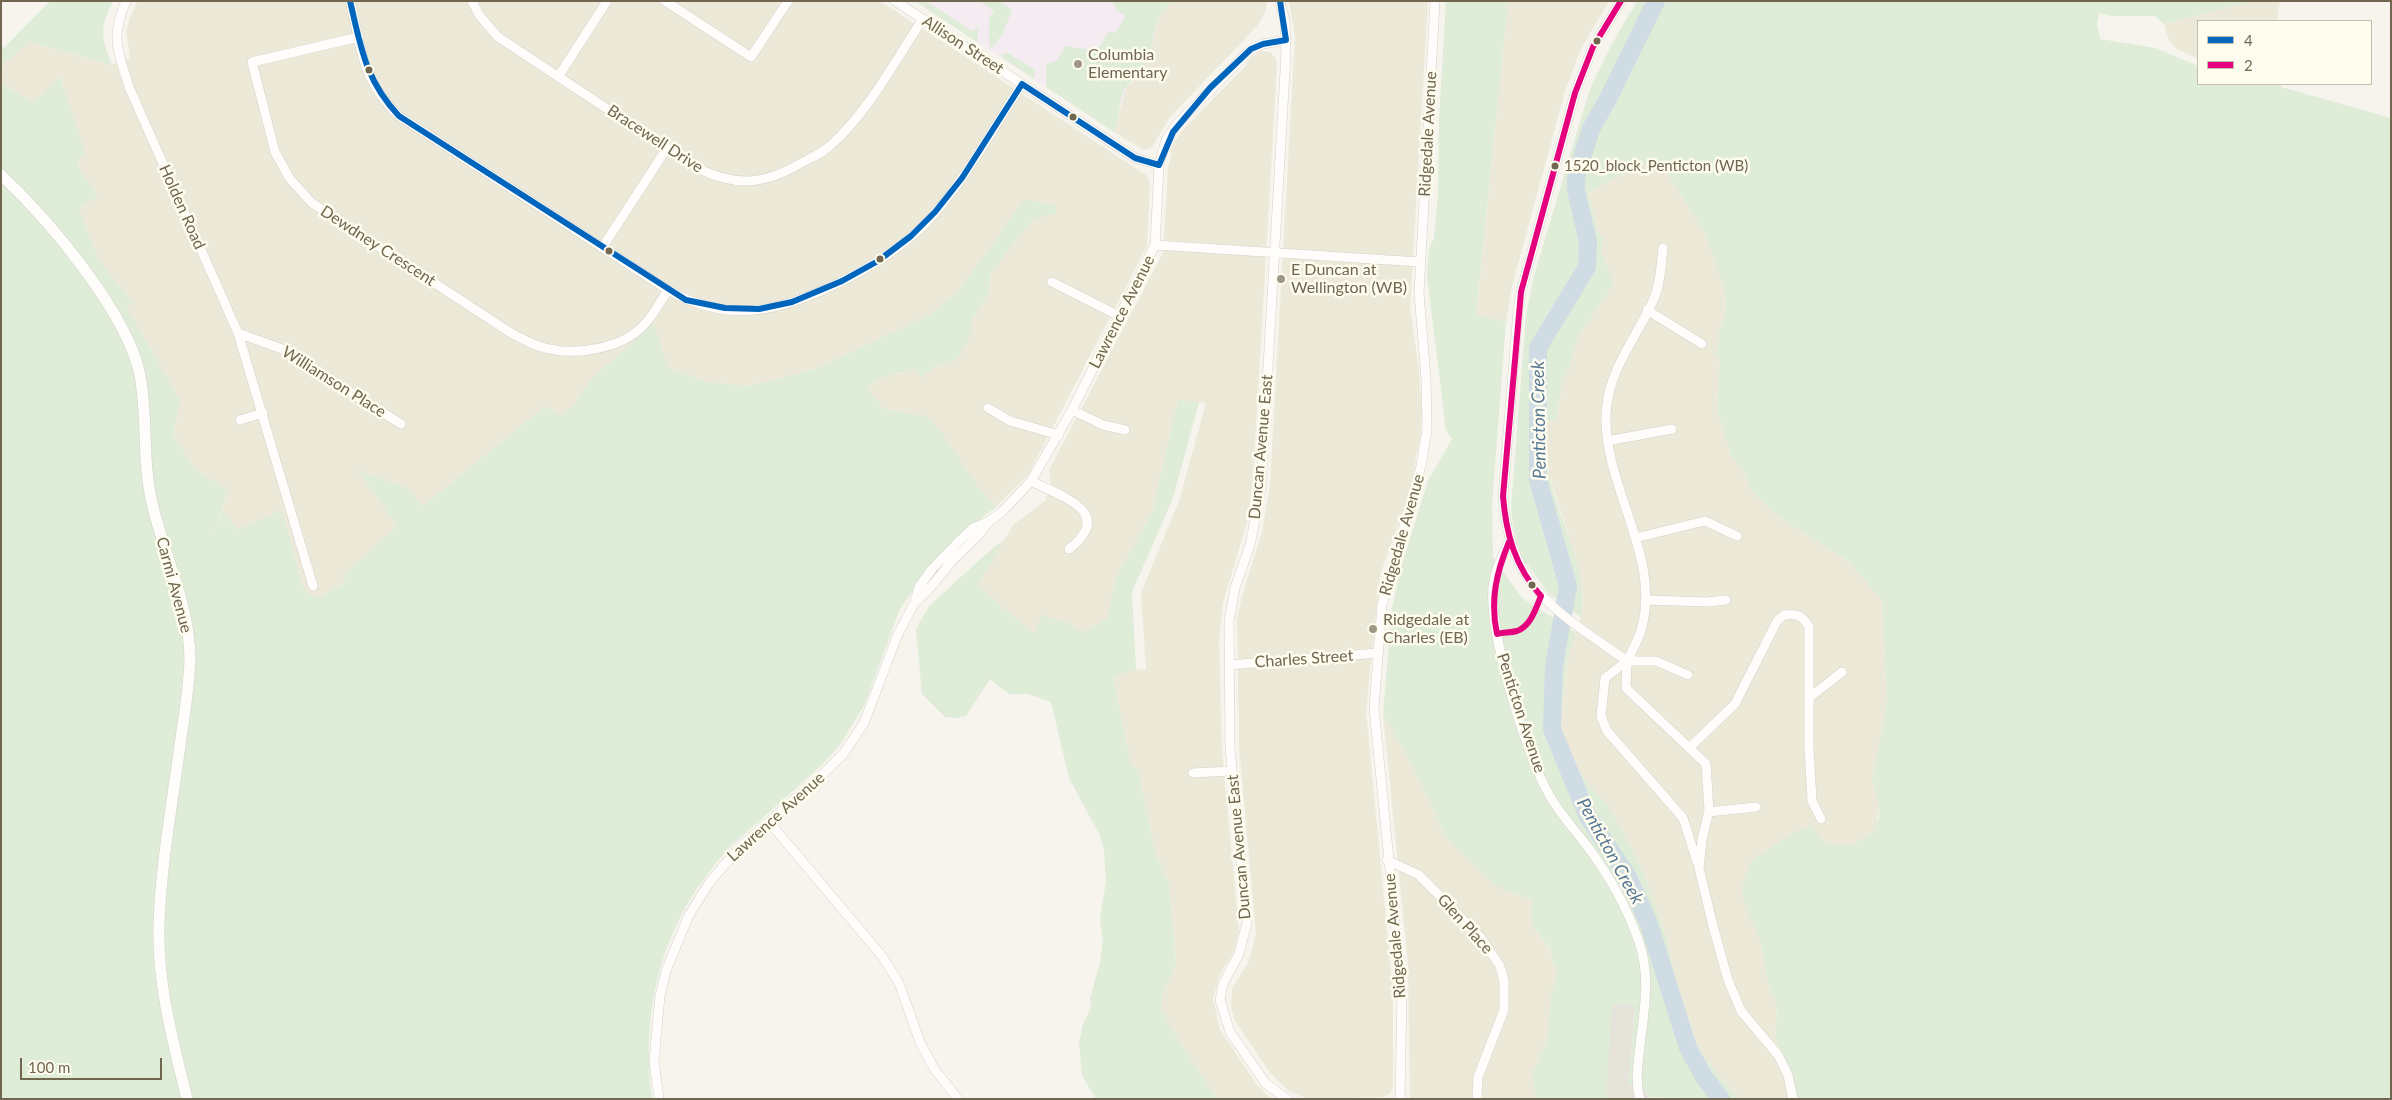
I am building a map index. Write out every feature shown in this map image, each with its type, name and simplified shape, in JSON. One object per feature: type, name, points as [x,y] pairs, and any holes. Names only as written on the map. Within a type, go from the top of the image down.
[{"type":"street","name":"Holden Road","points":[[126,1],[117,22],[116,44],[129,86],[238,333],[314,586]]},
{"type":"street","points":[[350,1],[368,75],[382,99],[399,116],[668,290],[686,300],[723,309],[772,309],[818,293],[880,261],[922,226],[940,207],[1022,84]]},
{"type":"street","name":"Bracewell Drive","points":[[472,1],[478,15],[498,37],[667,148],[716,177],[739,182],[761,181],[784,173],[829,147],[859,115],[923,19]]},
{"type":"street","points":[[558,77],[607,1]]},
{"type":"street","points":[[665,1],[751,57],[788,1]]},
{"type":"street","name":"Allison Street","points":[[895,1],[1135,158],[1159,165]]},
{"type":"street","name":"Duncan Avenue East","points":[[1280,1],[1286,40],[1260,488],[1250,545],[1235,588],[1228,627],[1232,771],[1247,923],[1239,954],[1223,984],[1220,1000],[1230,1032],[1266,1084],[1287,1099]]},
{"type":"street","name":"Ridgedale Avenue","points":[[1400,1099],[1402,992],[1387,860],[1374,708],[1382,605],[1421,466],[1427,429],[1426,379],[1419,293],[1435,1]]},
{"type":"street","points":[[1621,1],[1594,47],[1575,93],[1518,310],[1503,496],[1505,525],[1509,542],[1521,571],[1529,583],[1555,610],[1627,661],[1656,661],[1688,675]]},
{"type":"street","name":"Dewdney Crescent","points":[[359,37],[252,62],[275,152],[290,179],[312,203],[511,332],[543,348],[580,350],[610,345],[635,334],[650,319],[668,290]]},
{"type":"street","name":"Lawrence Avenue","points":[[659,1099],[654,1061],[660,996],[675,945],[688,916],[715,875],[738,848],[820,777],[844,753],[864,723],[898,634],[915,602],[927,593],[952,561],[980,536],[988,522],[1019,496],[1031,481],[1059,435],[1121,317],[1155,245],[1159,165],[1166,140],[1178,124],[1251,49],[1263,44],[1286,40]]},
{"type":"street","points":[[602,248],[667,148]]},
{"type":"street","name":"Carmi Avenue","points":[[1,175],[51,228],[98,292],[131,347],[140,378],[148,487],[181,603],[189,639],[189,678],[164,863],[159,925],[159,954],[167,1014],[187,1099]]},
{"type":"street","points":[[1155,245],[1420,262]]},
{"type":"street","points":[[1663,248],[1659,285],[1611,380],[1606,413],[1607,441],[1644,576],[1645,600],[1642,628],[1627,661],[1626,688],[1706,764],[1708,812],[1699,868]]},
{"type":"street","points":[[1052,282],[1121,317]]},
{"type":"street","points":[[1648,310],[1702,344]]},
{"type":"street","name":"Williamson Place","points":[[238,333],[282,349],[401,424]]},
{"type":"street","points":[[988,408],[1014,421],[1059,435]]},
{"type":"street","points":[[1072,410],[1103,425],[1125,430]]},
{"type":"street","points":[[240,420],[263,413]]},
{"type":"street","points":[[1607,441],[1672,429]]},
{"type":"street","points":[[1031,481],[1079,506],[1087,515],[1088,522],[1085,534],[1069,549]]},
{"type":"street","points":[[1634,538],[1704,521],[1737,536]]},
{"type":"street","name":"Penticton Avenue","points":[[1509,542],[1493,582],[1494,621],[1514,700],[1543,782],[1550,796],[1588,847],[1619,896],[1639,942],[1645,966],[1647,990],[1638,1070],[1640,1099]]},
{"type":"street","points":[[1645,600],[1707,602],[1726,600]]},
{"type":"street","points":[[1689,748],[1735,704],[1770,633],[1784,615],[1799,615],[1805,619],[1809,627],[1812,801],[1821,819]]},
{"type":"street","name":"Charles Street","points":[[1229,665],[1378,653]]},
{"type":"street","points":[[1627,661],[1605,678],[1602,721],[1607,731],[1683,818],[1699,868],[1728,980],[1741,1011],[1778,1055],[1788,1075],[1793,1099]]},
{"type":"street","points":[[1809,698],[1842,672]]},
{"type":"street","points":[[1193,773],[1232,771]]},
{"type":"street","points":[[1708,812],[1756,807]]},
{"type":"street","points":[[769,822],[882,956],[898,983],[920,1042],[935,1070],[957,1098]]},
{"type":"street","name":"Glen Place","points":[[1387,860],[1419,875],[1481,938],[1500,966],[1504,981],[1504,1010],[1478,1077],[1477,1099]]},
{"type":"shaded area","points":[[138,1],[880,1],[1146,175],[1150,182],[1147,246],[1028,475],[996,507],[977,486],[898,413],[884,409],[867,388],[885,375],[894,375],[918,368],[921,377],[934,367],[957,359],[970,323],[989,293],[990,274],[1032,220],[1025,200],[959,291],[929,315],[816,369],[749,386],[706,382],[668,367],[654,325],[592,378],[575,405],[561,415],[545,406],[423,506],[407,488],[359,471],[397,526],[343,577],[347,582],[317,598],[306,592],[300,582],[300,575],[282,510],[237,530],[222,510],[228,490],[195,470],[173,435],[180,400],[126,306],[133,303],[98,259],[79,209],[98,196],[81,171],[61,77],[34,102],[10,89],[1,80],[3,64],[29,42],[111,65],[130,58],[126,32],[130,17]]},
{"type":"shaded area","name":"Columbia Elementary","points":[[915,1],[1173,1],[1167,5],[1159,18],[1143,70],[1126,87],[1114,132]]},
{"type":"shaded area","points":[[1173,1],[1267,1],[1265,13],[1257,26],[1170,117],[1152,147],[1144,150],[1114,132],[1126,87],[1135,80],[1148,58],[1159,18],[1167,5]]},
{"type":"shaded area","points":[[1289,1],[1428,1],[1410,308],[1419,370],[1422,411],[1421,432],[1410,491],[1380,575],[1366,712],[1393,993],[1393,1087],[1390,1094],[1383,1097],[1308,1099],[1289,1091],[1271,1074],[1235,1021],[1231,1006],[1232,989],[1249,961],[1256,934],[1239,747],[1237,619],[1242,596],[1262,532],[1270,485],[1295,37]]},
{"type":"shaded area","points":[[1508,1],[1609,1],[1580,51],[1566,88],[1512,286],[1506,322],[1476,316]]},
{"type":"shaded area","points":[[2253,1],[2280,1],[2277,20],[2197,20],[2197,59],[2177,49],[2169,41],[2164,24]]},
{"type":"shaded area","points":[[1260,51],[1270,52],[1275,57],[1277,64],[1253,478],[1247,522],[1223,603],[1219,639],[1222,751],[1239,931],[1234,952],[1220,974],[1213,998],[1220,1030],[1257,1085],[1271,1099],[1218,1099],[1193,1063],[1161,1010],[1163,993],[1176,963],[1169,883],[1155,853],[1138,769],[1131,765],[1113,678],[1136,669],[1146,670],[1141,593],[1179,501],[1206,403],[1178,400],[1152,512],[1115,580],[1107,619],[1081,633],[1034,634],[977,585],[1014,524],[1046,500],[1051,483],[1049,470],[1163,253],[1168,168],[1172,152],[1170,151],[1174,142],[1186,126],[1244,68],[1250,58]]},
{"type":"shaded area","points":[[1657,157],[1705,233],[1725,291],[1726,313],[1717,334],[1720,341],[1716,355],[1720,358],[1717,409],[1731,456],[1743,470],[1752,492],[1777,516],[1847,560],[1882,599],[1887,703],[1872,779],[1879,807],[1876,828],[1872,833],[1851,845],[1831,844],[1822,841],[1760,940],[1770,994],[1775,993],[1777,1015],[1775,1038],[1790,1069],[1797,1099],[1739,1099],[1701,1053],[1677,992],[1669,946],[1648,884],[1632,849],[1608,806],[1583,778],[1567,749],[1560,724],[1567,660],[1581,617],[1583,602],[1581,582],[1569,536],[1549,475],[1544,421],[1557,419],[1562,381],[1568,371],[1579,335],[1614,283],[1601,253],[1603,238],[1597,229],[1588,192]]},
{"type":"shaded area","points":[[1383,714],[1413,767],[1447,839],[1502,889],[1532,900],[1532,926],[1550,949],[1553,964],[1558,969],[1551,995],[1547,1041],[1532,1073],[1536,1099],[1410,1099],[1408,964]]},
{"type":"shaded area","points":[[1611,1004],[1635,1006],[1629,1083],[1646,1091],[1651,1099],[1606,1099]]},
{"type":"green space","points":[[50,1],[113,1],[105,19],[103,33],[112,65],[29,42],[3,64],[1,73],[1,45],[4,48]]},
{"type":"green space","points":[[915,1],[926,1],[972,31],[978,26],[977,42]]},
{"type":"green space","points":[[979,1],[999,1],[1012,10],[1003,33],[992,48],[989,45],[989,19],[994,11]]},
{"type":"green space","points":[[1110,1],[1173,1],[1160,15],[1150,53],[1142,71],[1123,92],[1114,132],[1046,87],[1046,64],[1056,61],[1065,46],[1097,51],[1108,32],[1116,33],[1125,16],[1116,10],[1114,4]]},
{"type":"green space","points":[[1446,1],[1508,1],[1476,315],[1506,322],[1492,504],[1493,557],[1522,598],[1576,633],[1567,660],[1560,724],[1567,749],[1583,778],[1608,806],[1632,849],[1648,884],[1669,946],[1677,992],[1701,1053],[1739,1099],[1648,1097],[1646,1091],[1629,1083],[1635,1006],[1612,1004],[1606,1099],[1536,1099],[1532,1073],[1547,1041],[1551,995],[1558,969],[1553,964],[1550,948],[1532,926],[1532,900],[1502,889],[1489,880],[1447,839],[1413,767],[1383,714],[1392,608],[1400,571],[1428,481],[1452,439],[1446,430],[1427,276],[1429,248],[1434,238],[1438,193],[1439,119]]},
{"type":"green space","points":[[1637,1],[2253,1],[2164,24],[2155,16],[2112,16],[2099,13],[2097,24],[2100,39],[2156,48],[2197,66],[2197,85],[2282,85],[2281,87],[2391,118],[2391,1099],[1797,1099],[1790,1069],[1775,1038],[1777,1015],[1775,994],[1770,994],[1760,940],[1744,903],[1742,887],[1751,861],[1792,834],[1812,825],[1822,841],[1831,844],[1851,845],[1872,833],[1879,818],[1879,807],[1872,779],[1887,703],[1882,600],[1847,560],[1777,516],[1752,492],[1743,470],[1731,456],[1717,409],[1720,359],[1716,355],[1720,341],[1717,335],[1726,313],[1725,291],[1705,233],[1657,157],[1588,192],[1597,229],[1603,238],[1601,253],[1614,283],[1579,335],[1568,371],[1562,381],[1557,419],[1544,421],[1549,475],[1572,545],[1581,581],[1581,617],[1549,594],[1527,564],[1525,565],[1513,523],[1511,508],[1526,315],[1533,279],[1590,89],[1611,46]]},
{"type":"green space","points":[[1005,53],[1035,70],[1034,79],[1000,56]]},
{"type":"green space","points":[[60,77],[85,152],[78,161],[81,171],[98,196],[79,209],[98,259],[133,303],[126,306],[180,400],[173,435],[195,470],[228,490],[211,541],[222,510],[237,530],[282,510],[301,583],[307,592],[317,598],[347,582],[342,577],[397,526],[358,470],[407,488],[423,506],[545,406],[561,415],[574,405],[592,378],[654,324],[668,367],[706,382],[749,386],[816,369],[929,315],[959,291],[1024,200],[1055,205],[1056,213],[1032,220],[990,274],[989,293],[970,323],[972,328],[967,343],[957,359],[934,367],[921,378],[917,368],[885,378],[867,388],[884,409],[927,417],[941,432],[977,486],[996,507],[971,526],[917,585],[900,609],[864,706],[839,746],[822,765],[731,846],[708,873],[689,902],[673,932],[662,963],[654,995],[649,1063],[652,1099],[1,1099],[1,80],[10,89],[34,102]]},
{"type":"green space","points":[[1178,400],[1199,402],[1173,498],[1132,592],[1136,669],[1113,678],[1131,765],[1138,769],[1155,853],[1169,883],[1176,963],[1163,993],[1161,1010],[1193,1063],[1218,1099],[1096,1099],[1082,1076],[1079,1043],[1083,1024],[1091,1008],[1090,999],[1100,962],[1103,941],[1100,919],[1106,881],[1104,850],[1100,836],[1069,778],[1051,702],[1028,694],[1009,694],[990,679],[966,716],[956,718],[945,717],[922,694],[916,629],[930,605],[994,547],[1005,540],[977,585],[1034,634],[1042,615],[1071,624],[1081,633],[1107,619],[1115,580],[1152,512]]},
{"type":"waterway","name":"Penticton Creek","points":[[1656,1],[1609,97],[1591,129],[1576,177],[1576,190],[1588,242],[1587,267],[1538,348],[1538,480],[1568,586],[1554,666],[1552,729],[1588,817],[1628,877],[1649,924],[1688,1048],[1704,1077],[1721,1099]]},
{"type":"transit line","name":"4","points":[[350,1],[361,48],[371,76],[388,103],[399,116],[686,300],[725,308],[759,309],[792,302],[842,281],[878,261],[911,236],[935,212],[962,178],[1022,84],[1135,158],[1159,165],[1173,132],[1210,88],[1251,49],[1263,44],[1286,40],[1280,1]]},
{"type":"transit line","name":"2","points":[[1509,542],[1495,587],[1494,610],[1497,634],[1522,629],[1532,616],[1541,596],[1518,562],[1513,549],[1509,537],[1503,496],[1521,292],[1575,93],[1593,47],[1621,1]]},
{"type":"place","name":"Columbia Elementary","points":[[1078,64]]},
{"type":"place","name":"1520_block_Penticton (WB)","points":[[1555,166]]},
{"type":"place","name":"E Duncan at Wellington (WB)","points":[[1281,279]]},
{"type":"place","name":"Ridgedale at Charles (EB)","points":[[1373,629]]}]
